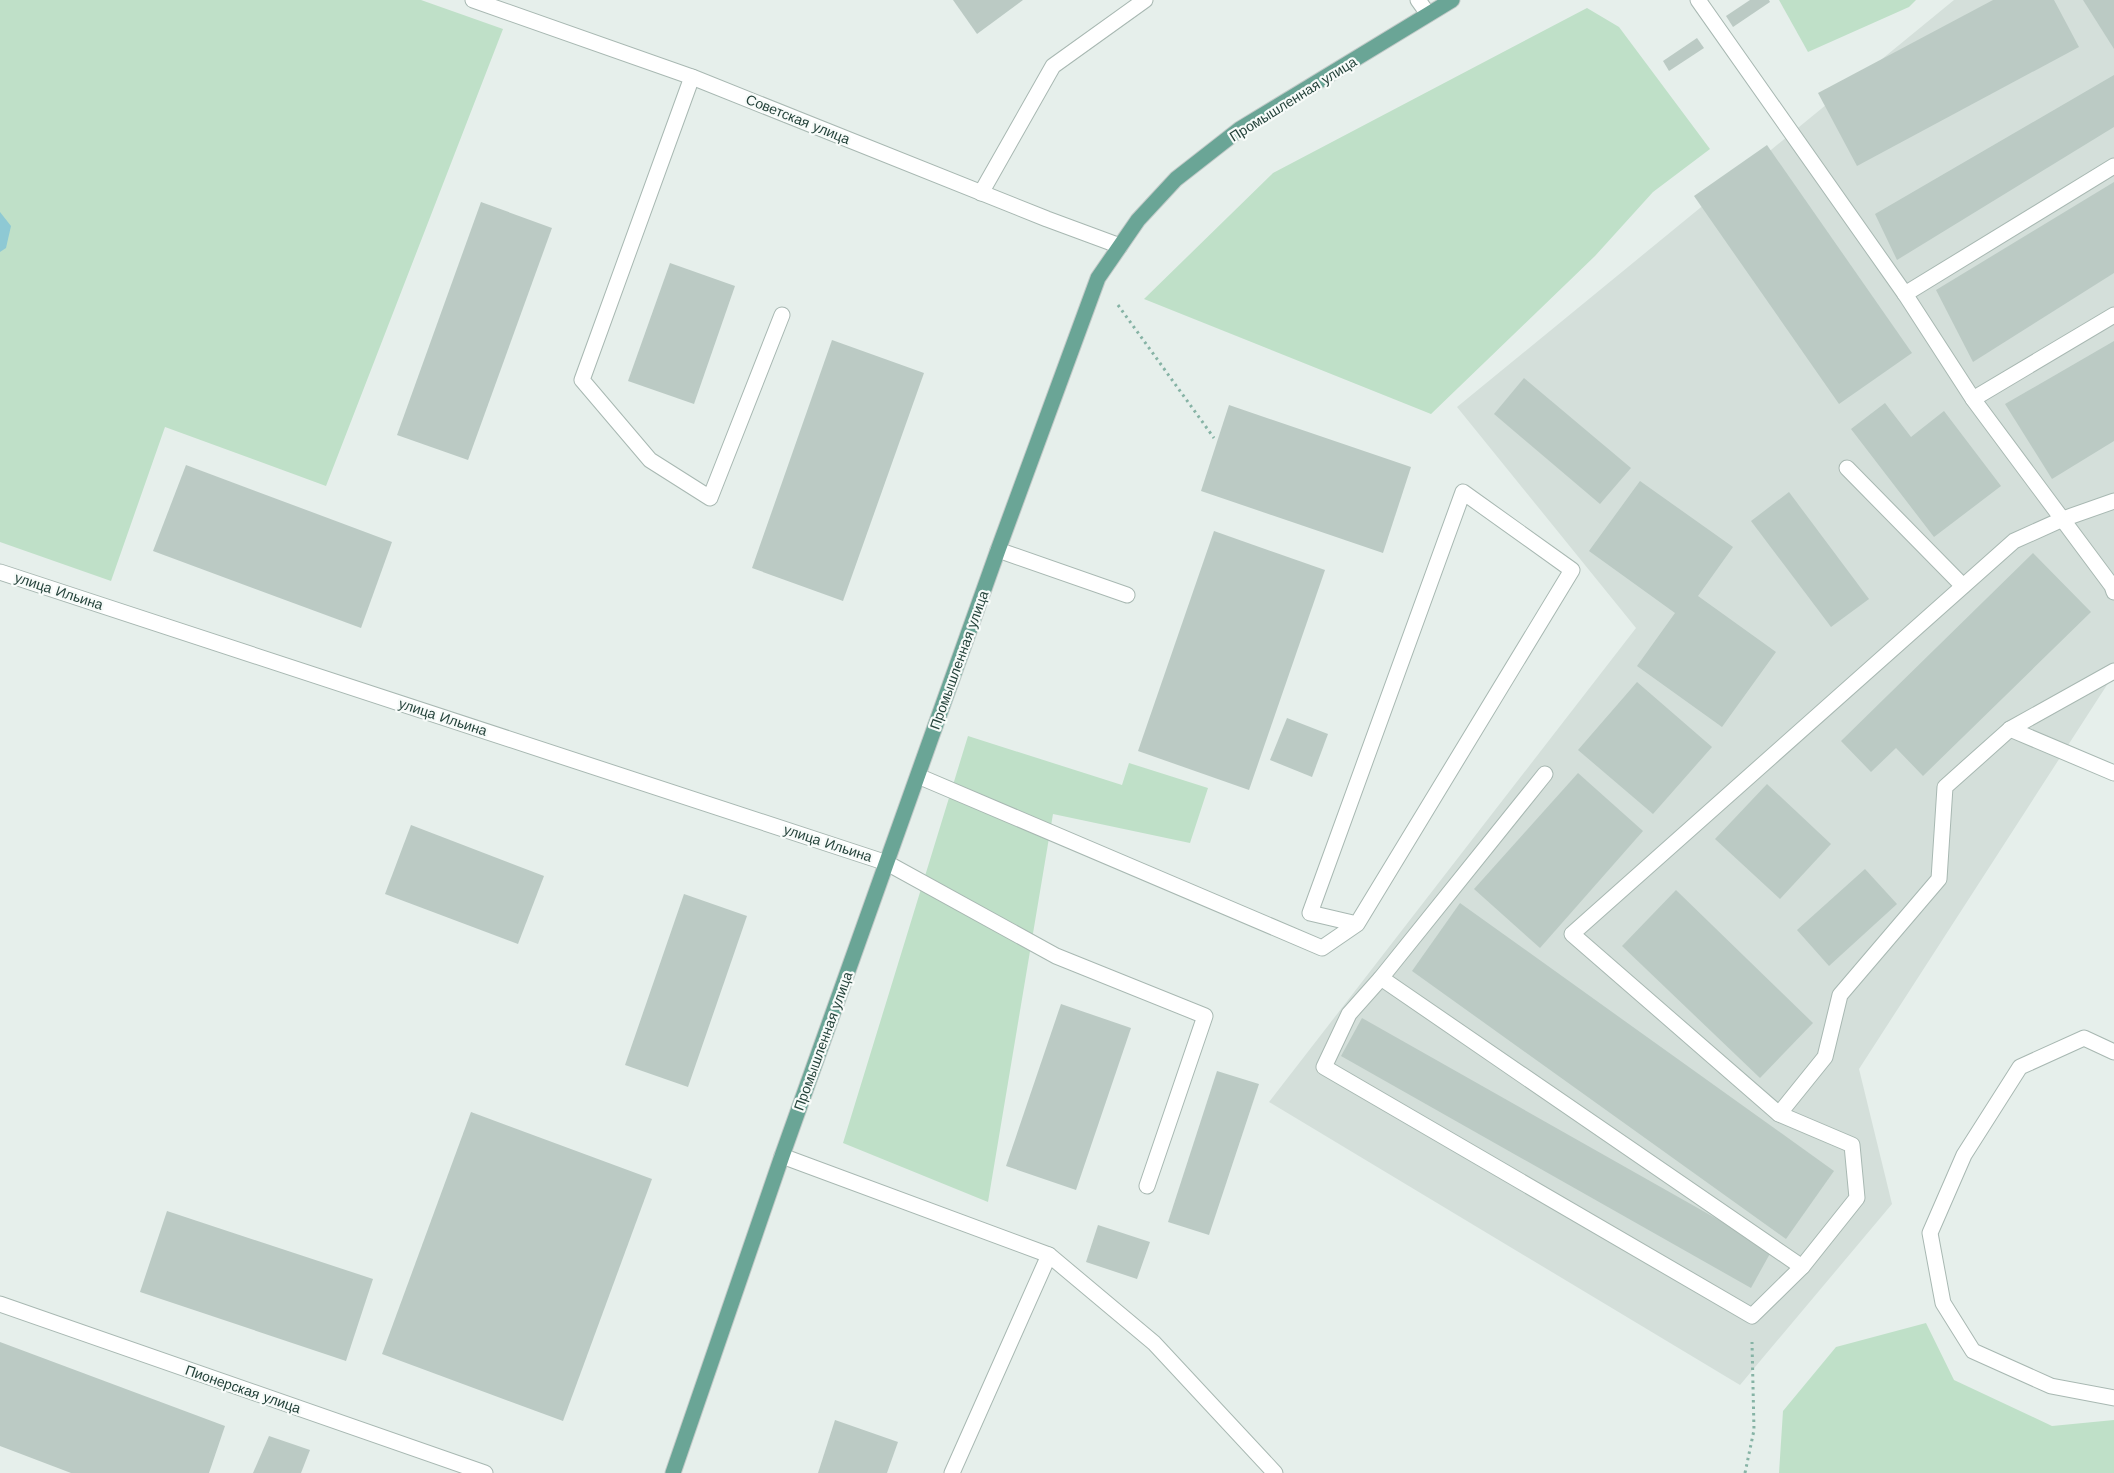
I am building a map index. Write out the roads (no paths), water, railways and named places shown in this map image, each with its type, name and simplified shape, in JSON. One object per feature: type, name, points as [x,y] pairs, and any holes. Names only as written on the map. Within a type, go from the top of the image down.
[{"type":"main road","name":"Промышленная улица","points":[[674,1473],[782,1156],[998,550],[1098,278],[1138,220],[1176,179],[1240,129],[1381,45],[1452,0]]},
{"type":"street","name":"Советская улица","points":[[473,0],[692,76],[982,193],[1120,246]]},
{"type":"street","points":[[982,193],[1053,66],[1145,0]]},
{"type":"street","points":[[1418,0],[1428,14]]},
{"type":"street","points":[[1698,0],[1905,294],[1973,399],[2112,586],[2114,592]]},
{"type":"street","points":[[692,76],[582,380],[650,460],[710,498],[782,315]]},
{"type":"street","points":[[1905,294],[2114,166]]},
{"type":"street","points":[[1973,399],[2114,315]]},
{"type":"street","points":[[1848,468],[1963,586]]},
{"type":"street","points":[[918,776],[1322,948],[1357,924],[1572,570],[1463,492],[1310,913],[1357,924]]},
{"type":"street","points":[[1545,774],[1381,978],[1349,1014],[1324,1067],[1752,1316],[1802,1267],[1857,1198],[1852,1145],[1779,1114],[1572,934],[2014,541],[2062,519],[2114,501]]},
{"type":"street","points":[[998,550],[1127,595]]},
{"type":"street","name":"улица Ильина","points":[[0,572],[887,863],[1056,956],[1205,1016],[1147,1186]]},
{"type":"street","points":[[1779,1114],[1825,1057],[1840,995],[1939,880],[1946,787],[2010,729],[2114,671]]},
{"type":"street","points":[[2010,729],[2114,773]]},
{"type":"street","points":[[1381,978],[1802,1267]]},
{"type":"street","points":[[2114,1052],[2084,1038],[2020,1067],[1964,1155],[1930,1233],[1943,1302],[1973,1351],[2051,1386],[2114,1398]]},
{"type":"street","points":[[782,1156],[1049,1255],[1154,1343],[1275,1473]]},
{"type":"street","points":[[952,1473],[1049,1255]]},
{"type":"street","name":"Пионерская улица","points":[[0,1304],[485,1473]]},
{"type":"water","points":[[0,212],[11,226],[6,248],[0,252]]}]
